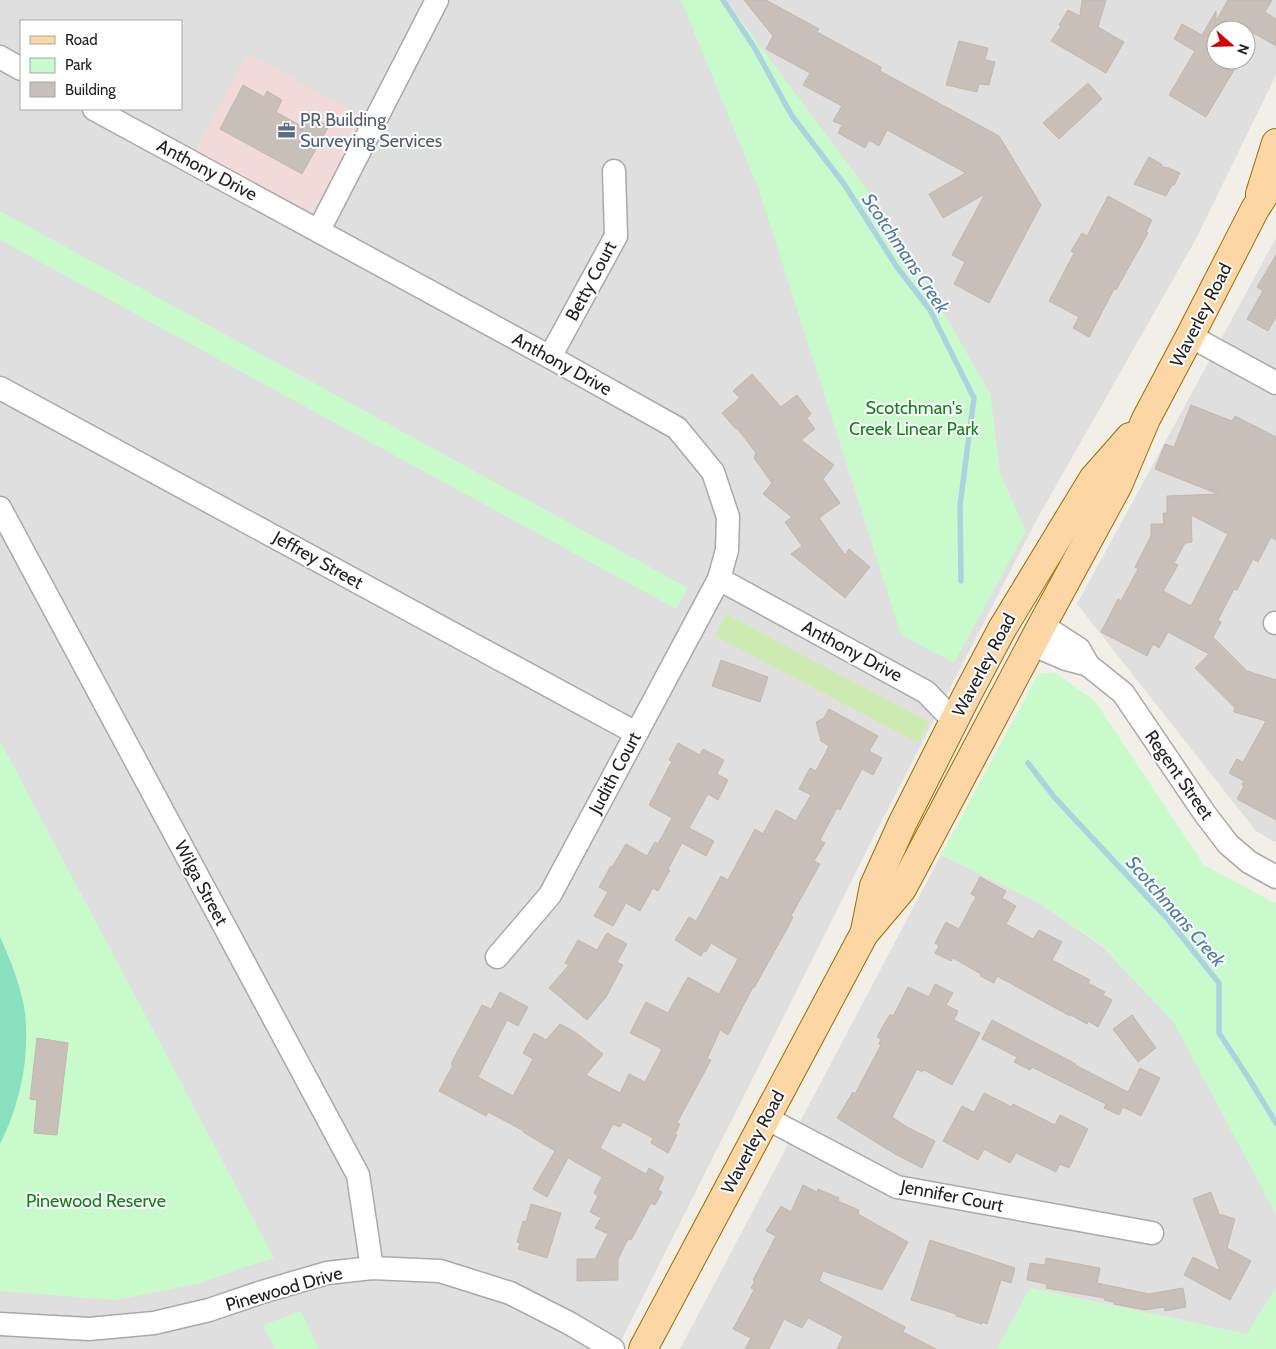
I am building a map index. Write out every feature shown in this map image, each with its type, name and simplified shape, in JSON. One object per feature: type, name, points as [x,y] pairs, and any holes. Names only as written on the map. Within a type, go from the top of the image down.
[{"type":"main road","name":"Waverley Road","points":[[1255,209],[1276,143]]},
{"type":"main road","name":"Waverley Road","points":[[643,1349],[864,934],[902,889],[1036,634],[1118,485],[1146,419],[1255,209],[1276,177]]},
{"type":"main road","name":"Waverley Road","points":[[864,934],[874,886],[902,824],[1006,622],[1093,479],[1146,419]]},
{"type":"main road","points":[[1006,622],[1036,634]]},
{"type":"street","points":[[319,230],[437,0]]},
{"type":"street","points":[[0,57],[20,68]]},
{"type":"street","name":"Anthony Drive","points":[[96,110],[319,230],[677,428],[712,472],[728,517],[727,550],[719,579],[926,692],[954,720]]},
{"type":"street","name":"Betty Court","points":[[550,357],[616,236],[614,172]]},
{"type":"street","points":[[1190,336],[1276,383]]},
{"type":"street","name":"Jeffrey Street","points":[[0,388],[636,734]]},
{"type":"street","name":"Wilga Street","points":[[0,508],[358,1175],[372,1268]]},
{"type":"street","name":"Judith Court","points":[[497,957],[550,895],[719,579]]},
{"type":"street","name":"Regent Street","points":[[1036,634],[1079,649],[1088,665],[1123,693],[1228,844],[1249,862],[1276,877]]},
{"type":"street","name":"Anthony Drive","points":[[926,692],[967,695]]},
{"type":"street","name":"Jennifer Court","points":[[766,1118],[897,1187],[1152,1233]]},
{"type":"street","name":"Pinewood Drive","points":[[0,1324],[89,1339],[209,1310],[327,1273],[372,1268],[440,1270],[510,1293],[569,1323],[613,1349]]},
{"type":"shaded area","points":[[0,0],[1276,0],[1276,75],[1196,239],[1036,521],[870,844],[617,1349],[0,1349]]},
{"type":"shaded area","points":[[248,54],[367,119],[318,215],[195,151]]},
{"type":"shaded area","points":[[1276,238],[1276,843],[1256,831],[1077,604]]},
{"type":"shaded area","points":[[941,855],[1036,901],[1102,946],[1175,1023],[1276,1214],[1276,1288],[1247,1334],[1030,1288],[999,1349],[680,1349]]},
{"type":"green space","name":"Scotchman's Creek Linear Park","points":[[681,0],[726,0],[891,222],[990,393],[1000,473],[1026,531],[954,663],[901,635],[759,190]]},
{"type":"green space","points":[[0,211],[688,588],[676,609],[0,240]]},
{"type":"green space","points":[[726,614],[929,722],[918,743],[715,636]]},
{"type":"green space","points":[[1054,672],[1095,701],[1204,865],[1276,904],[1276,1214],[1174,1023],[1102,945],[1036,901],[941,855],[1038,674]]},
{"type":"green space","name":"Pinewood Reserve","points":[[0,741],[274,1258],[201,1283],[115,1300],[0,1291]]},
{"type":"green space","points":[[0,937],[12,965],[23,1003],[26,1047],[25,1064],[18,1097],[0,1144]]},
{"type":"green space","points":[[1030,1288],[1247,1334],[1276,1288],[1276,1349],[997,1349]]},
{"type":"green space","points":[[301,1311],[319,1349],[275,1349],[263,1325]]},
{"type":"building","points":[[744,0],[766,0],[819,29],[817,32],[881,67],[880,71],[999,136],[1041,205],[989,303],[954,284],[965,262],[952,255],[985,194],[943,218],[929,194],[966,173],[887,130],[879,146],[869,140],[865,148],[838,133],[842,125],[833,121],[842,106],[803,85],[810,73],[766,49],[773,36]]},
{"type":"building","points":[[1082,0],[1106,0],[1098,27],[1124,42],[1106,73],[1051,41],[1061,26],[1059,25],[1068,10],[1080,16]]},
{"type":"building","points":[[1228,0],[1272,0],[1265,12],[1276,19],[1276,46],[1256,35],[1256,20],[1217,20]]},
{"type":"building","points":[[1216,11],[1216,20],[1211,20]]},
{"type":"building","points":[[1182,24],[1202,35],[1206,28],[1206,70],[1234,70],[1206,117],[1169,95],[1195,51],[1174,39]]},
{"type":"building","points":[[959,41],[988,48],[985,60],[995,62],[989,85],[979,84],[977,92],[946,85]]},
{"type":"building","points":[[1088,83],[1102,99],[1059,139],[1043,123]]},
{"type":"building","points":[[243,85],[264,97],[267,91],[282,100],[276,112],[303,127],[309,116],[329,126],[302,174],[220,129]]},
{"type":"building","points":[[1149,157],[1163,167],[1180,173],[1166,196],[1134,184]]},
{"type":"building","points":[[1108,196],[1152,220],[1146,232],[1148,233],[1116,290],[1114,289],[1089,337],[1073,328],[1079,317],[1049,301],[1074,253],[1071,251],[1082,233],[1087,236]]},
{"type":"building","points":[[1276,255],[1276,317],[1268,331],[1247,319],[1263,291],[1257,287]]},
{"type":"building","points":[[752,374],[781,407],[797,395],[811,414],[807,418],[815,429],[801,440],[834,465],[823,479],[840,503],[819,518],[845,555],[849,549],[870,567],[845,598],[791,554],[802,546],[785,522],[792,517],[763,494],[772,483],[754,458],[756,453],[737,428],[722,413],[740,398],[733,391]]},
{"type":"building","points":[[1191,405],[1232,421],[1235,416],[1276,437],[1276,540],[1271,537],[1258,562],[1253,559],[1237,590],[1234,589],[1218,620],[1221,622],[1213,637],[1247,671],[1276,680],[1276,820],[1237,799],[1244,786],[1242,785],[1244,781],[1229,773],[1237,759],[1243,762],[1266,721],[1234,712],[1235,708],[1195,668],[1209,654],[1168,632],[1159,648],[1153,644],[1147,656],[1101,632],[1118,599],[1121,601],[1138,569],[1135,567],[1151,536],[1151,524],[1164,524],[1163,513],[1167,513],[1167,496],[1218,494],[1155,469],[1165,444],[1174,447]],"holes":[[[1191,515],[1228,534],[1191,606],[1163,591],[1178,565],[1174,563],[1185,543],[1192,542]]]},
{"type":"building","points":[[721,660],[768,677],[760,702],[712,686]]},
{"type":"building","points":[[829,709],[878,736],[869,751],[882,758],[873,775],[862,769],[840,810],[837,808],[820,840],[825,843],[814,861],[820,864],[791,916],[793,917],[788,927],[728,1035],[720,1030],[707,1059],[711,1060],[677,1123],[680,1124],[675,1134],[677,1135],[668,1153],[651,1143],[653,1138],[623,1122],[620,1127],[613,1124],[600,1148],[646,1174],[649,1168],[664,1177],[658,1190],[662,1192],[655,1205],[651,1203],[631,1240],[628,1239],[618,1259],[618,1280],[577,1281],[577,1259],[595,1259],[608,1234],[595,1228],[601,1218],[590,1212],[598,1196],[594,1193],[602,1177],[568,1158],[547,1197],[533,1189],[555,1151],[524,1131],[488,1112],[486,1116],[439,1091],[482,1005],[491,1009],[500,992],[528,1007],[518,1026],[507,1020],[478,1077],[513,1096],[533,1059],[523,1053],[534,1033],[546,1040],[560,1024],[575,1032],[603,1054],[586,1075],[620,1093],[629,1074],[645,1082],[662,1049],[630,1033],[646,1002],[668,1013],[688,977],[719,994],[738,959],[711,943],[706,952],[704,951],[701,956],[675,940],[689,917],[696,921],[721,876],[728,880],[755,829],[763,834],[776,810],[796,821],[811,795],[799,789],[810,768],[816,771],[829,746],[821,741],[816,722],[824,718]]},
{"type":"building","points":[[678,743],[700,755],[703,749],[724,760],[717,774],[728,780],[718,800],[708,794],[689,828],[714,841],[706,856],[682,843],[658,891],[653,888],[640,911],[626,903],[613,926],[594,916],[608,892],[599,887],[626,844],[647,856],[655,842],[658,844],[672,818],[649,805],[672,761],[669,760]]},
{"type":"building","points":[[980,877],[1006,891],[1002,898],[1016,906],[1006,924],[1033,939],[1039,930],[1062,942],[1052,960],[1090,980],[1088,983],[1105,992],[1103,995],[1112,1000],[1098,1027],[1088,1021],[1087,1024],[1070,1016],[997,976],[994,983],[953,958],[951,961],[935,953],[939,946],[935,943],[946,922],[959,929],[976,897],[971,894]]},
{"type":"building","points":[[607,933],[627,944],[617,962],[623,965],[606,997],[587,1020],[549,988],[569,965],[565,963],[578,940],[597,950]]},
{"type":"building","points":[[935,984],[953,993],[946,1005],[958,1011],[954,1020],[980,1033],[952,1085],[924,1070],[922,1072],[917,1069],[892,1117],[935,1141],[922,1168],[895,1154],[837,1118],[853,1092],[855,1094],[881,1045],[879,1044],[881,1039],[877,1037],[890,1014],[893,1016],[908,987],[929,997]]},
{"type":"building","points":[[1132,1015],[1156,1048],[1138,1062],[1113,1029]]},
{"type":"building","points":[[992,1020],[1128,1092],[1140,1068],[1160,1078],[1141,1116],[1123,1107],[1119,1115],[1104,1108],[1106,1104],[1032,1067],[1030,1070],[1014,1062],[1017,1057],[982,1039]]},
{"type":"building","points":[[37,1038],[68,1043],[57,1135],[34,1133],[37,1100],[30,1099]]},
{"type":"building","points":[[984,1093],[1012,1107],[1013,1104],[1055,1125],[1060,1115],[1088,1129],[1069,1168],[1060,1164],[1056,1172],[1016,1153],[1010,1163],[984,1149],[978,1160],[943,1141],[962,1106],[974,1112]]},
{"type":"building","points":[[803,1185],[817,1192],[818,1189],[839,1198],[838,1201],[859,1210],[858,1214],[908,1242],[882,1290],[823,1271],[819,1281],[905,1327],[903,1332],[936,1349],[837,1349],[843,1336],[808,1318],[802,1328],[784,1319],[769,1349],[745,1349],[751,1338],[733,1329],[754,1290],[751,1288],[755,1281],[753,1280],[776,1236],[766,1231],[781,1206],[791,1212]]},
{"type":"building","points":[[1211,1192],[1219,1214],[1235,1219],[1227,1248],[1251,1261],[1230,1300],[1184,1275],[1193,1257],[1220,1271],[1193,1199]]},
{"type":"building","points":[[531,1204],[561,1213],[547,1258],[518,1249],[520,1243],[517,1242],[523,1221],[526,1222]]},
{"type":"building","points":[[930,1240],[1015,1268],[1011,1283],[1001,1280],[987,1324],[956,1316],[956,1314],[911,1300]]},
{"type":"building","points":[[1046,1258],[1100,1268],[1097,1283],[1149,1294],[1183,1288],[1186,1307],[1165,1311],[1164,1307],[1145,1310],[1114,1304],[1114,1302],[1104,1300],[1105,1298],[1046,1288],[1047,1284],[1027,1280],[1030,1263],[1045,1265]]},
{"type":"waterway","name":"Scotchmans Creek","points":[[723,0],[754,47],[792,116],[844,184],[897,267],[930,310],[974,398],[960,505],[961,581]]},
{"type":"waterway","name":"Scotchmans Creek","points":[[1028,763],[1055,798],[1166,917],[1219,983],[1219,1033],[1276,1123]]},
{"type":"place","name":"PR Building Surveying Services","points":[[286,130]]}]
